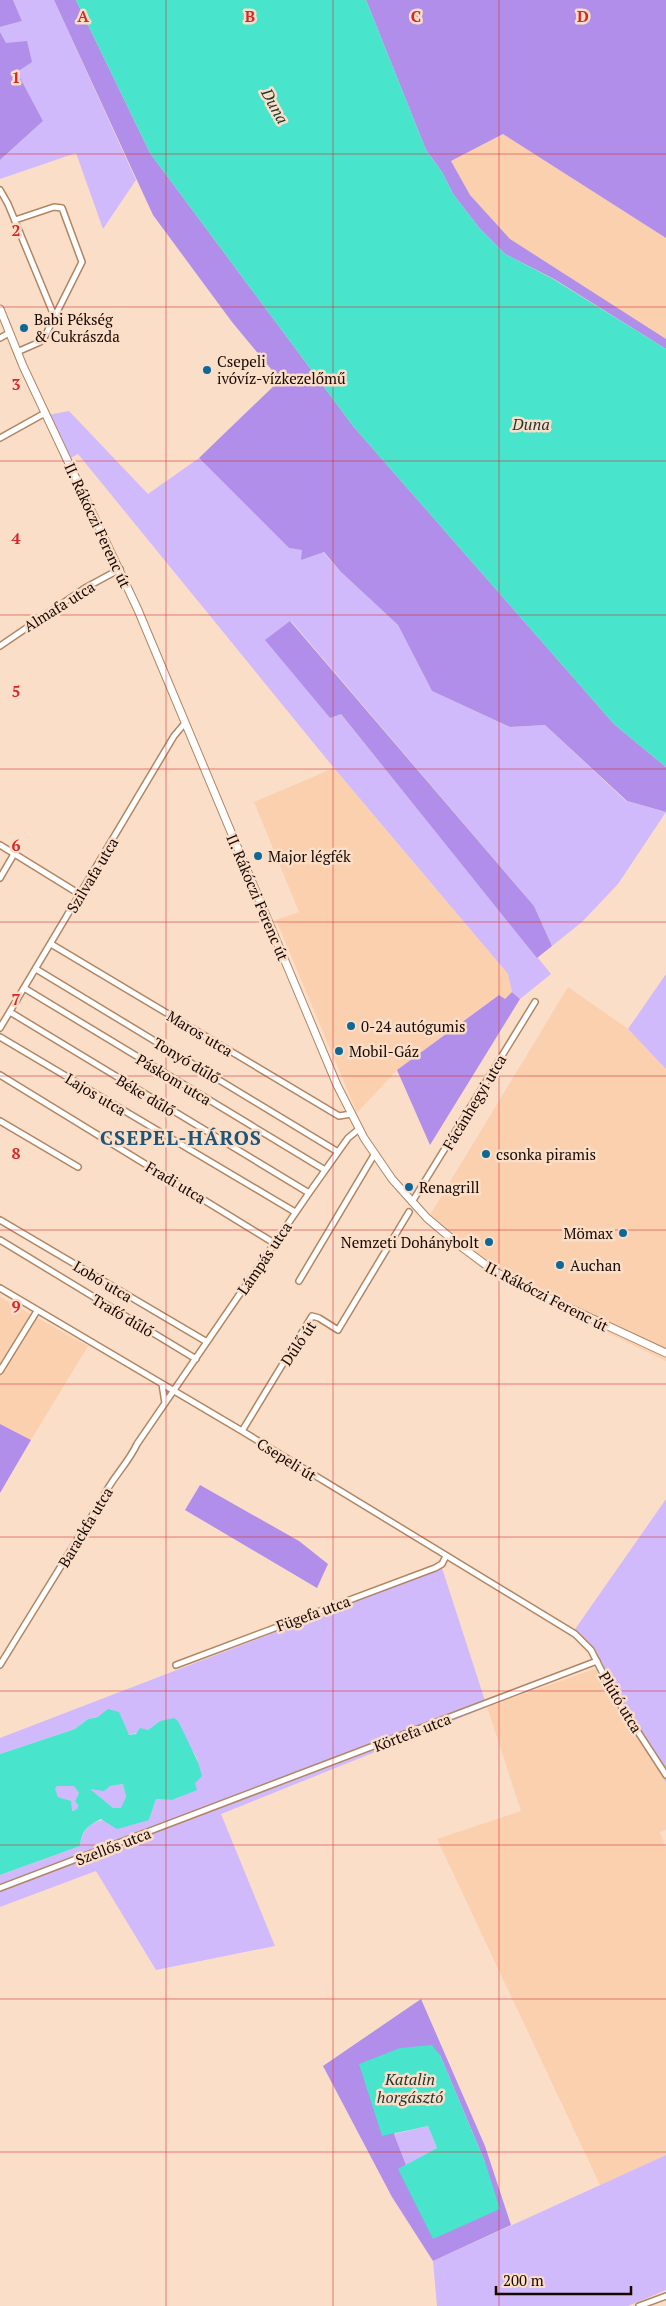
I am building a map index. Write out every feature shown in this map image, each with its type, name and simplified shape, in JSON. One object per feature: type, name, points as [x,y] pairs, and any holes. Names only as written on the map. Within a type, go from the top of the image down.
[{"type":"main road","name":"II. Rákóczi Ferenc út","points":[[0,309],[45,413],[120,569],[351,1114],[374,1155],[412,1202],[459,1246],[499,1274],[666,1353]]},
{"type":"street","points":[[0,190],[15,220],[55,318]]},
{"type":"street","points":[[15,220],[54,207],[60,207],[64,211],[82,262],[55,318],[40,342],[17,352]]},
{"type":"street","points":[[0,338],[9,333]]},
{"type":"street","points":[[0,438],[45,413]]},
{"type":"street","name":"Almafa utca","points":[[0,646],[85,588],[120,569]]},
{"type":"street","name":"Szilvafa utca","points":[[0,1028],[174,736],[185,723]]},
{"type":"street","points":[[0,845],[81,894]]},
{"type":"street","points":[[0,878],[14,854]]},
{"type":"street","name":"Maros utca","points":[[51,944],[340,1116],[351,1114]]},
{"type":"street","name":"Tonyó dűlő","points":[[36,969],[338,1152]]},
{"type":"street","name":"Páskom utca","points":[[24,988],[325,1170]]},
{"type":"street","name":"Fácánhegyi utca","points":[[412,1202],[535,1002]]},
{"type":"street","name":"Béke dűlő","points":[[10,1012],[309,1193]]},
{"type":"street","name":"Lajos utca","points":[[0,1037],[296,1212]]},
{"type":"street","name":"Fradi utca","points":[[0,1075],[274,1243]]},
{"type":"street","points":[[0,1121],[78,1167]]},
{"type":"street","name":"Lámpás utca","points":[[173,1391],[325,1170],[350,1135],[359,1129]]},
{"type":"street","points":[[299,1281],[374,1155]]},
{"type":"street","name":"Dűlő út","points":[[242,1432],[312,1316],[319,1318],[338,1330],[409,1212]]},
{"type":"street","name":"Lobó utca","points":[[0,1220],[207,1342]]},
{"type":"street","name":"Trafó dűlő","points":[[0,1240],[196,1359]]},
{"type":"street","name":"Csepeli út","points":[[0,1288],[573,1633]]},
{"type":"street","points":[[0,1371],[37,1311]]},
{"type":"street","points":[[162,1384],[165,1403]]},
{"type":"street","name":"Barackfa utca","points":[[0,1665],[94,1513],[107,1488],[130,1459],[137,1444],[173,1391]]},
{"type":"street","name":"Fügefa utca","points":[[176,1665],[435,1568],[442,1564],[446,1556]]},
{"type":"street","name":"Plútó utca","points":[[573,1633],[584,1642],[597,1661],[614,1694],[666,1775]]},
{"type":"street","name":"Körtefa utca","points":[[226,1802],[597,1661]]},
{"type":"street","name":"Szellős utca","points":[[0,1888],[226,1802]]},
{"type":"street","points":[[639,2306],[666,2296]]},
{"type":"shaded area","points":[[0,0],[13,0],[22,21],[0,27]]},
{"type":"shaded area","points":[[13,0],[54,0],[136,180],[103,229],[76,153],[0,179],[0,160],[43,121],[17,72],[0,32],[0,27],[22,21]]},
{"type":"shaded area","points":[[54,0],[76,0],[150,153],[353,426],[614,724],[666,767],[666,812],[627,801],[545,725],[510,727],[432,691],[398,625],[341,572],[324,552],[301,560],[302,550],[289,548],[199,458],[280,380],[232,322],[153,215]]},
{"type":"shaded area","points":[[366,0],[666,0],[666,238],[503,134],[451,161],[470,195],[510,239],[666,339],[666,349],[554,279],[505,254],[480,229],[453,194],[442,172],[426,150]]},
{"type":"shaded area","points":[[0,32],[6,43],[27,41],[32,62],[17,72],[43,121],[0,160]]},
{"type":"shaded area","points":[[503,134],[666,238],[666,339],[510,239],[470,195],[451,161]]},
{"type":"shaded area","points":[[69,411],[148,494],[199,458],[289,548],[323,552],[341,572],[398,625],[432,691],[510,727],[545,725],[626,801],[666,812],[618,884],[582,922],[552,946],[534,906],[291,621],[266,640],[330,718],[340,713],[551,974],[520,999],[512,992],[508,974],[334,768],[78,454],[63,462],[43,416]]},
{"type":"shaded area","points":[[290,621],[534,906],[552,946],[537,958],[341,714],[330,718],[265,640]]},
{"type":"shaded area","points":[[334,768],[508,974],[512,992],[505,999],[498,995],[397,1070],[357,1113],[276,920],[299,912],[254,802]]},
{"type":"shaded area","points":[[666,974],[666,1069],[628,1029]]},
{"type":"shaded area","points":[[568,987],[628,1029],[666,1069],[666,1361],[493,1278],[425,1223]]},
{"type":"shaded area","points":[[512,992],[520,999],[430,1145],[397,1070],[499,995],[505,999]]},
{"type":"shaded area","points":[[0,1297],[88,1346],[31,1440],[0,1424]]},
{"type":"shaded area","points":[[0,1424],[31,1440],[0,1493]]},
{"type":"shaded area","points":[[200,1485],[299,1541],[328,1564],[317,1588],[185,1510]]},
{"type":"shaded area","points":[[666,1499],[666,1783],[586,1647],[571,1635]]},
{"type":"shaded area","points":[[442,1568],[487,1707],[221,1814],[275,1946],[156,1970],[96,1871],[0,1907],[0,1875],[80,1846],[83,1835],[96,1822],[116,1819],[149,1820],[156,1799],[171,1800],[177,1798],[192,1785],[197,1773],[198,1761],[196,1755],[182,1739],[160,1721],[148,1730],[129,1735],[97,1717],[88,1719],[75,1729],[0,1754],[0,1738]]},
{"type":"shaded area","points":[[597,1668],[666,1783],[666,1830],[660,1832],[666,1848],[666,2155],[600,2185],[437,1839],[521,1811],[487,1707]]},
{"type":"shaded area","points":[[123,1784],[126,1797],[122,1808],[113,1809],[90,1789]]},
{"type":"shaded area","points":[[57,1786],[74,1786],[79,1793],[75,1801],[78,1805],[77,1809],[71,1811],[70,1801],[58,1797],[54,1788]]},
{"type":"shaded area","points":[[421,1999],[485,2146],[511,2225],[433,2261],[392,2197],[323,2066]],"holes":[[[440,2055],[485,2162],[399,2169],[406,2165],[394,2134]]]},
{"type":"shaded area","points":[[428,2126],[437,2148],[406,2165],[394,2134]]},
{"type":"shaded area","points":[[666,2155],[666,2290],[628,2306],[437,2306],[433,2261]]},
{"type":"water","name":"Duna","points":[[76,0],[366,0],[426,150],[442,172],[453,194],[480,229],[505,254],[553,279],[666,349],[666,767],[614,724],[353,426],[150,153]]},
{"type":"water","points":[[108,1709],[119,1712],[129,1735],[136,1734],[140,1728],[148,1730],[160,1721],[174,1718],[178,1721],[198,1762],[202,1776],[195,1783],[197,1790],[172,1800],[156,1799],[149,1820],[117,1829],[101,1819],[86,1829],[80,1846],[0,1875],[0,1754],[75,1729],[88,1719],[98,1717]],"holes":[[[123,1784],[126,1797],[121,1808],[113,1808],[90,1789],[104,1791],[110,1786]],[[57,1786],[74,1786],[79,1793],[75,1801],[78,1805],[77,1809],[72,1811],[71,1801],[58,1797],[55,1789]]]},
{"type":"water","name":"Katalin horgásztó","points":[[432,2045],[440,2055],[485,2162],[500,2209],[433,2239],[398,2169],[437,2148],[428,2126],[382,2136],[359,2064],[400,2048]]},
{"type":"place","name":"Babi Pékség & Cukrászda","points":[[24,328]]},
{"type":"place","name":"Csepeli ivóvíz-vízkezelőmű","points":[[207,370]]},
{"type":"place","name":"Major légfék","points":[[258,856]]},
{"type":"place","name":"0-24 autógumis","points":[[351,1026]]},
{"type":"place","name":"Mobil-Gáz","points":[[339,1051]]},
{"type":"place","name":"csonka piramis","points":[[486,1154]]},
{"type":"place","name":"Renagrill","points":[[409,1187]]},
{"type":"place","name":"Mömax","points":[[623,1233]]},
{"type":"place","name":"Nemzeti Dohánybolt","points":[[489,1242]]},
{"type":"place","name":"Auchan","points":[[560,1265]]},
{"type":"district","name":"CSEPEL-HÁROS","points":[[181,1137]]}]
